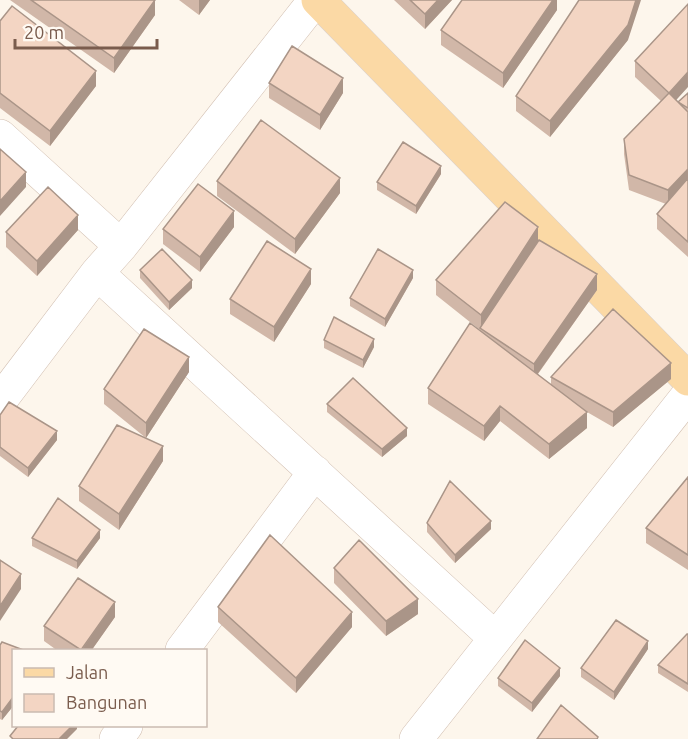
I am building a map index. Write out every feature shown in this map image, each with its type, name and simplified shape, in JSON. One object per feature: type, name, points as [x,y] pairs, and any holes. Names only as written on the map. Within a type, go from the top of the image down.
[{"type":"main road","points":[[316,0],[688,378]]},
{"type":"street","points":[[0,400],[97,273],[122,246],[316,0]]},
{"type":"street","points":[[0,136],[122,246]]},
{"type":"street","points":[[97,273],[494,637]]},
{"type":"street","points":[[416,739],[494,637],[688,395]]},
{"type":"street","points":[[183,649],[315,472]]},
{"type":"street","points":[[116,739],[125,727]]},
{"type":"building","points":[[31,0],[155,0],[114,58]]},
{"type":"building","points":[[410,0],[438,0],[425,14]]},
{"type":"building","points":[[462,0],[553,0],[503,73],[441,30]]},
{"type":"building","points":[[579,0],[636,0],[628,25],[550,121],[516,96]]},
{"type":"building","points":[[688,4],[688,72],[669,93],[635,61]]},
{"type":"building","points":[[12,6],[96,71],[50,131],[0,93],[0,21]]},
{"type":"building","points":[[292,46],[343,78],[320,115],[269,83]]},
{"type":"building","points":[[669,93],[688,112],[688,169],[668,190],[629,175],[624,139]]},
{"type":"building","points":[[688,93],[688,108],[678,102]]},
{"type":"building","points":[[261,120],[340,178],[295,239],[217,181]]},
{"type":"building","points":[[403,142],[441,166],[416,206],[377,182]]},
{"type":"building","points":[[0,149],[26,172],[0,201]]},
{"type":"building","points":[[688,178],[688,242],[657,214]]},
{"type":"building","points":[[198,184],[234,211],[200,257],[163,229]]},
{"type":"building","points":[[48,187],[78,215],[37,261],[6,232]]},
{"type":"building","points":[[505,202],[538,227],[481,315],[436,280]]},
{"type":"building","points":[[539,240],[597,274],[534,364],[480,328]]},
{"type":"building","points":[[267,241],[311,269],[274,327],[230,299]]},
{"type":"building","points":[[162,249],[192,280],[169,302],[140,270]]},
{"type":"building","points":[[378,249],[413,270],[385,319],[350,298]]},
{"type":"building","points":[[613,309],[671,363],[613,412],[551,377]]},
{"type":"building","points":[[334,317],[374,339],[363,360],[324,340]]},
{"type":"building","points":[[470,323],[587,412],[549,444],[500,406],[484,426],[428,388]]},
{"type":"building","points":[[144,329],[189,357],[146,423],[104,389]]},
{"type":"building","points":[[353,378],[407,428],[382,449],[327,404]]},
{"type":"building","points":[[9,402],[57,431],[28,468],[0,447],[0,415]]},
{"type":"building","points":[[117,425],[163,446],[119,514],[79,486]]},
{"type":"building","points":[[688,477],[688,555],[646,528]]},
{"type":"building","points":[[450,481],[491,521],[455,555],[427,523]]},
{"type":"building","points":[[58,498],[100,530],[77,561],[32,538]]},
{"type":"building","points":[[270,535],[352,612],[296,678],[218,607]]},
{"type":"building","points":[[359,540],[418,599],[386,621],[334,568]]},
{"type":"building","points":[[0,560],[21,574],[0,606]]},
{"type":"building","points":[[78,578],[115,602],[82,649],[44,626]]},
{"type":"building","points":[[616,620],[648,641],[614,692],[581,668]]},
{"type":"building","points":[[688,634],[688,684],[658,665]]},
{"type":"building","points":[[525,640],[560,668],[532,703],[498,678]]},
{"type":"building","points":[[2,642],[21,649],[12,649],[12,699],[2,712],[0,711],[0,645]]},
{"type":"building","points":[[561,705],[598,737],[597,739],[537,739]]},
{"type":"building","points":[[17,727],[71,727],[59,739],[13,739],[10,736]]}]
